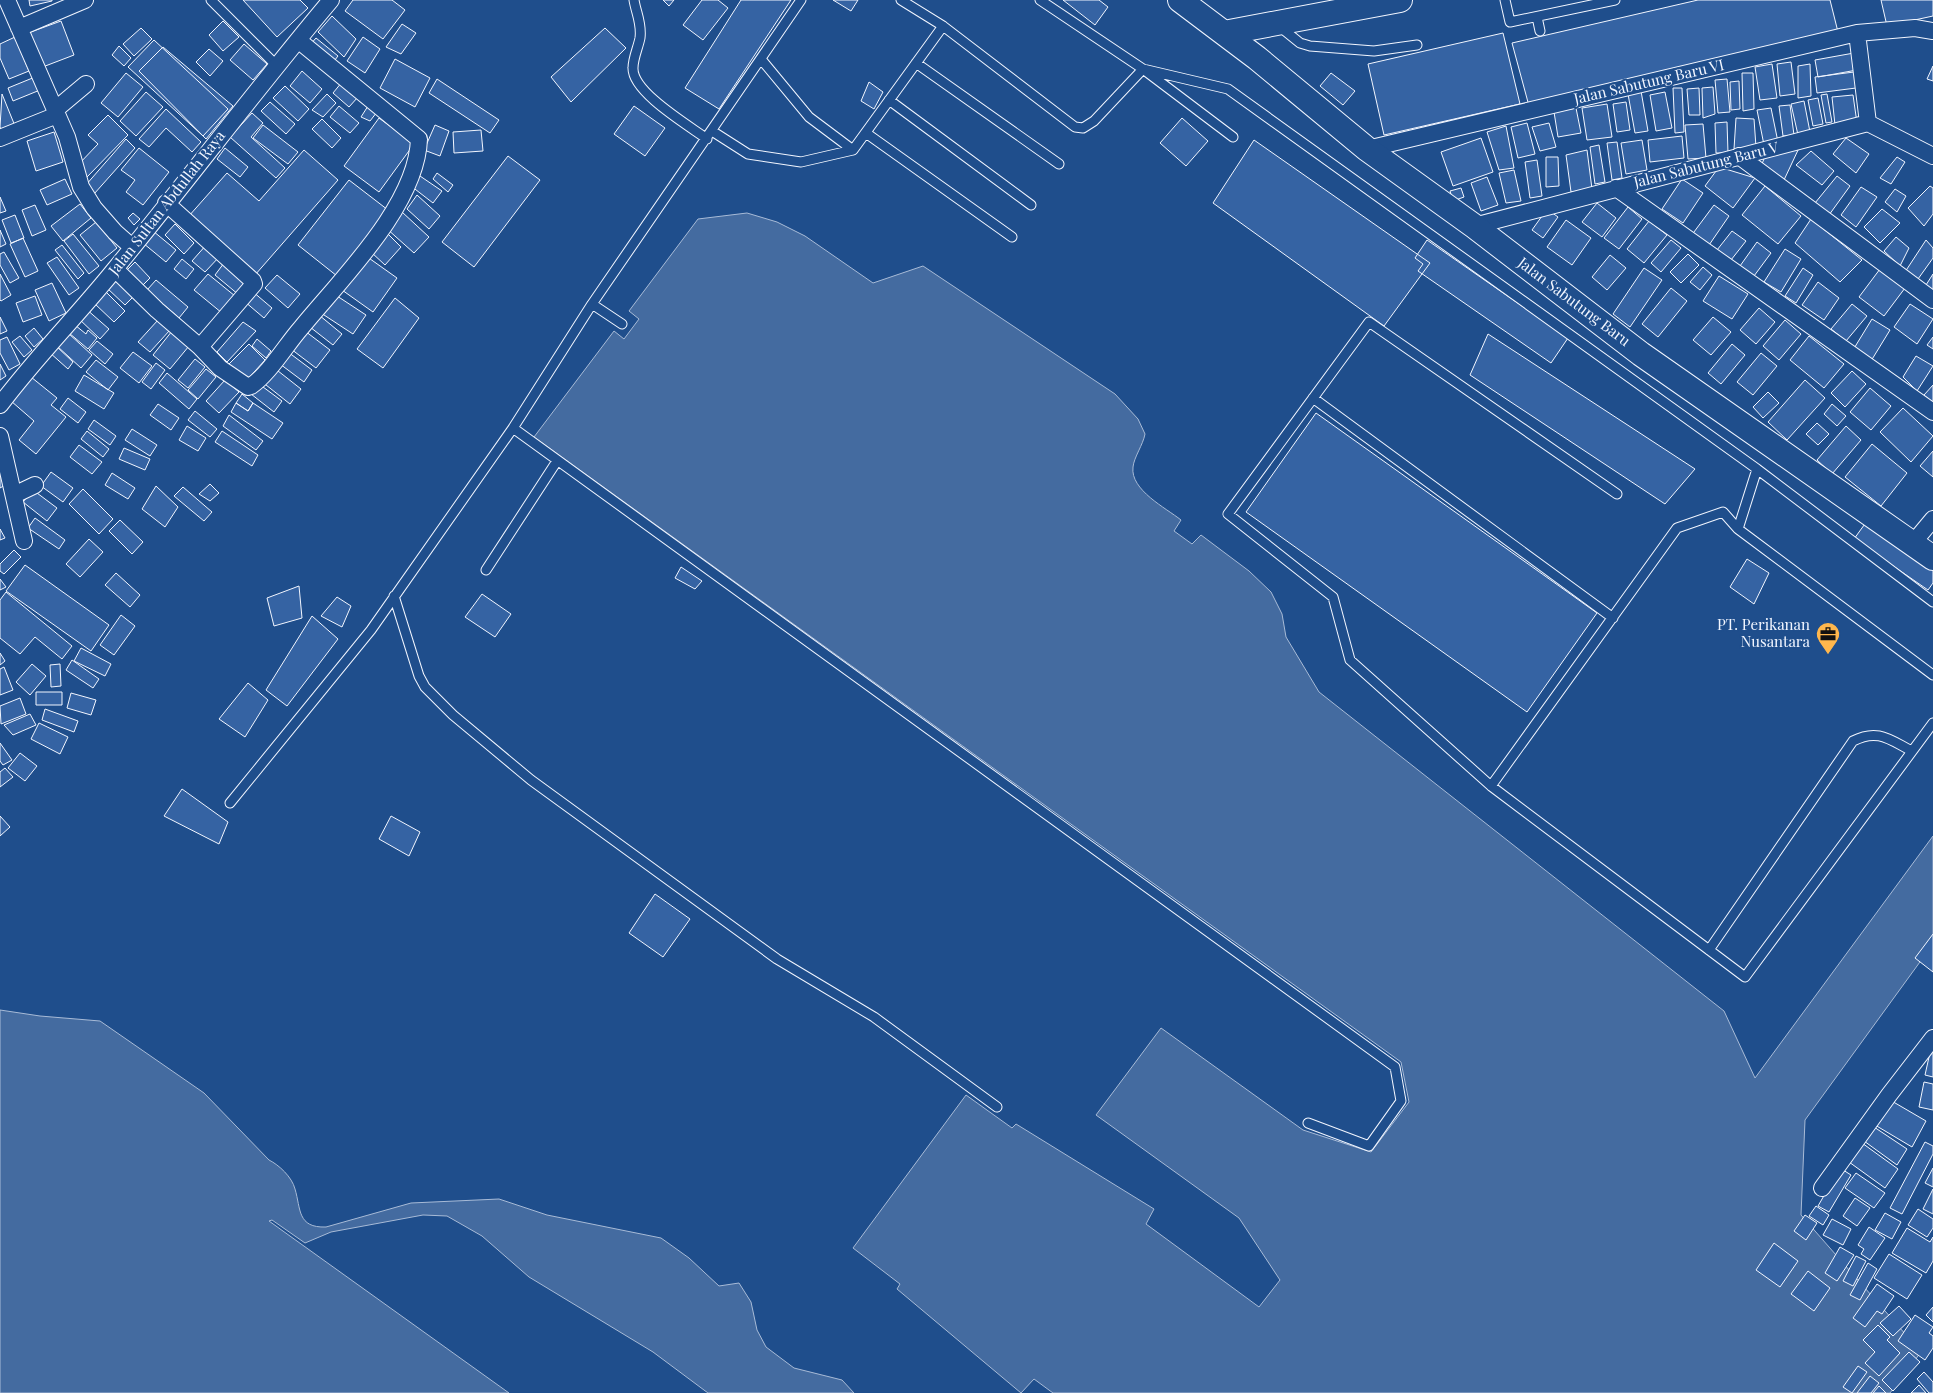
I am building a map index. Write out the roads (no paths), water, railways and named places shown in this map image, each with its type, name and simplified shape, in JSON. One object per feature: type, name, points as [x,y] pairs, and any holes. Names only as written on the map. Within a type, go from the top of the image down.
[{"type":"street","points":[[0,2],[6,0],[67,137],[81,187],[86,198],[115,232],[132,247]]},
{"type":"street","points":[[19,28],[85,0]]},
{"type":"street","name":"Jalan Sabutung Baru","points":[[1180,0],[1224,33],[1367,149],[1474,226],[1641,354],[1933,558]]},
{"type":"street","points":[[1224,33],[1396,0]]},
{"type":"street","name":"Jalan Sultan Abdullah Raya","points":[[0,405],[26,370],[115,269],[298,40],[325,2]]},
{"type":"street","name":"Jalan Sabutung Baru VI","points":[[1367,149],[1857,34],[1915,28],[1933,30]]},
{"type":"street","points":[[1857,34],[1868,123],[1932,157]]},
{"type":"street","points":[[115,269],[156,310],[200,347],[220,368],[248,387],[253,385],[373,241],[389,219],[414,170],[419,139],[298,40]]},
{"type":"street","points":[[0,138],[56,112],[86,84]]},
{"type":"street","name":"Jalan Sabutung Baru V","points":[[1474,226],[1868,123]]},
{"type":"street","points":[[1739,156],[1933,300]]},
{"type":"street","points":[[1616,188],[1933,412]]},
{"type":"street","points":[[166,203],[254,281],[254,284],[200,347]]},
{"type":"street","points":[[0,436],[24,541]]},
{"type":"street","points":[[14,495],[35,485]]},
{"type":"street","points":[[1913,543],[1933,519]]},
{"type":"street","points":[[1822,1188],[1933,1038]]},
{"type":"lane","points":[[211,0],[277,66]]},
{"type":"lane","points":[[634,0],[640,20],[640,37],[633,67],[638,83],[656,101],[710,135],[748,154],[801,162],[854,150],[943,26]]},
{"type":"lane","points":[[230,803],[371,630],[513,428],[592,304],[801,0]]},
{"type":"lane","points":[[901,0],[943,26],[1076,127],[1083,128],[1094,121],[1143,69]]},
{"type":"lane","points":[[1040,0],[1143,69],[1233,137]]},
{"type":"lane","points":[[1505,0],[1510,22],[1615,0]]},
{"type":"lane","points":[[1537,17],[1540,30]]},
{"type":"lane","points":[[1275,23],[1300,43],[1310,46],[1374,51],[1417,44]]},
{"type":"lane","points":[[761,59],[808,117],[854,150]]},
{"type":"lane","points":[[916,63],[1059,164]]},
{"type":"lane","points":[[1143,69],[1228,89],[1757,468],[1933,602]]},
{"type":"lane","points":[[890,100],[1031,205]]},
{"type":"lane","points":[[866,133],[1012,237]]},
{"type":"lane","points":[[592,304],[622,324]]},
{"type":"lane","points":[[1618,494],[1369,322],[1228,514],[1333,597],[1350,660],[1491,786],[1745,977],[1933,723]]},
{"type":"lane","points":[[1313,398],[1612,618]]},
{"type":"lane","points":[[513,428],[1395,1067],[1401,1101],[1369,1146],[1308,1123]]},
{"type":"lane","points":[[486,570],[557,461]]},
{"type":"lane","points":[[1738,529],[1757,468]]},
{"type":"lane","points":[[1491,786],[1678,528],[1723,512],[1738,529],[1933,675]]},
{"type":"lane","points":[[394,596],[419,676],[425,687],[453,715],[531,780],[777,959],[874,1017],[997,1106]]},
{"type":"lane","points":[[1708,950],[1853,741],[1863,736],[1878,734],[1912,751]]},
{"type":"water","points":[[747,213],[777,222],[805,236],[873,283],[923,266],[1115,394],[1138,419],[1145,434],[1133,467],[1137,483],[1150,498],[1181,520],[1174,531],[1192,544],[1201,535],[1249,571],[1271,592],[1282,614],[1286,637],[1319,692],[1724,1011],[1755,1078],[1933,836],[1933,944],[1805,1120],[1801,1215],[1921,1352],[1890,1393],[1053,1393],[1034,1379],[1021,1393],[897,1289],[900,1284],[853,1248],[966,1095],[1012,1128],[1016,1124],[1154,1209],[1146,1224],[1259,1307],[1280,1280],[1239,1218],[1096,1115],[1161,1028],[1303,1130],[1371,1152],[1409,1102],[1401,1062],[534,437],[614,331],[624,339],[639,319],[629,311],[698,219]]},
{"type":"water","points":[[0,1010],[40,1016],[100,1021],[204,1093],[269,1160],[281,1168],[288,1176],[295,1189],[302,1216],[310,1224],[326,1227],[411,1203],[499,1199],[547,1215],[661,1238],[689,1258],[719,1286],[739,1283],[751,1302],[757,1330],[766,1347],[794,1368],[842,1380],[854,1393],[708,1393],[653,1352],[529,1277],[482,1236],[447,1216],[423,1215],[331,1232],[305,1243],[272,1220],[269,1221],[509,1393],[0,1393]]},
{"type":"place","name":"PT. Perikanan Nusantara","points":[[1828,655]]}]
